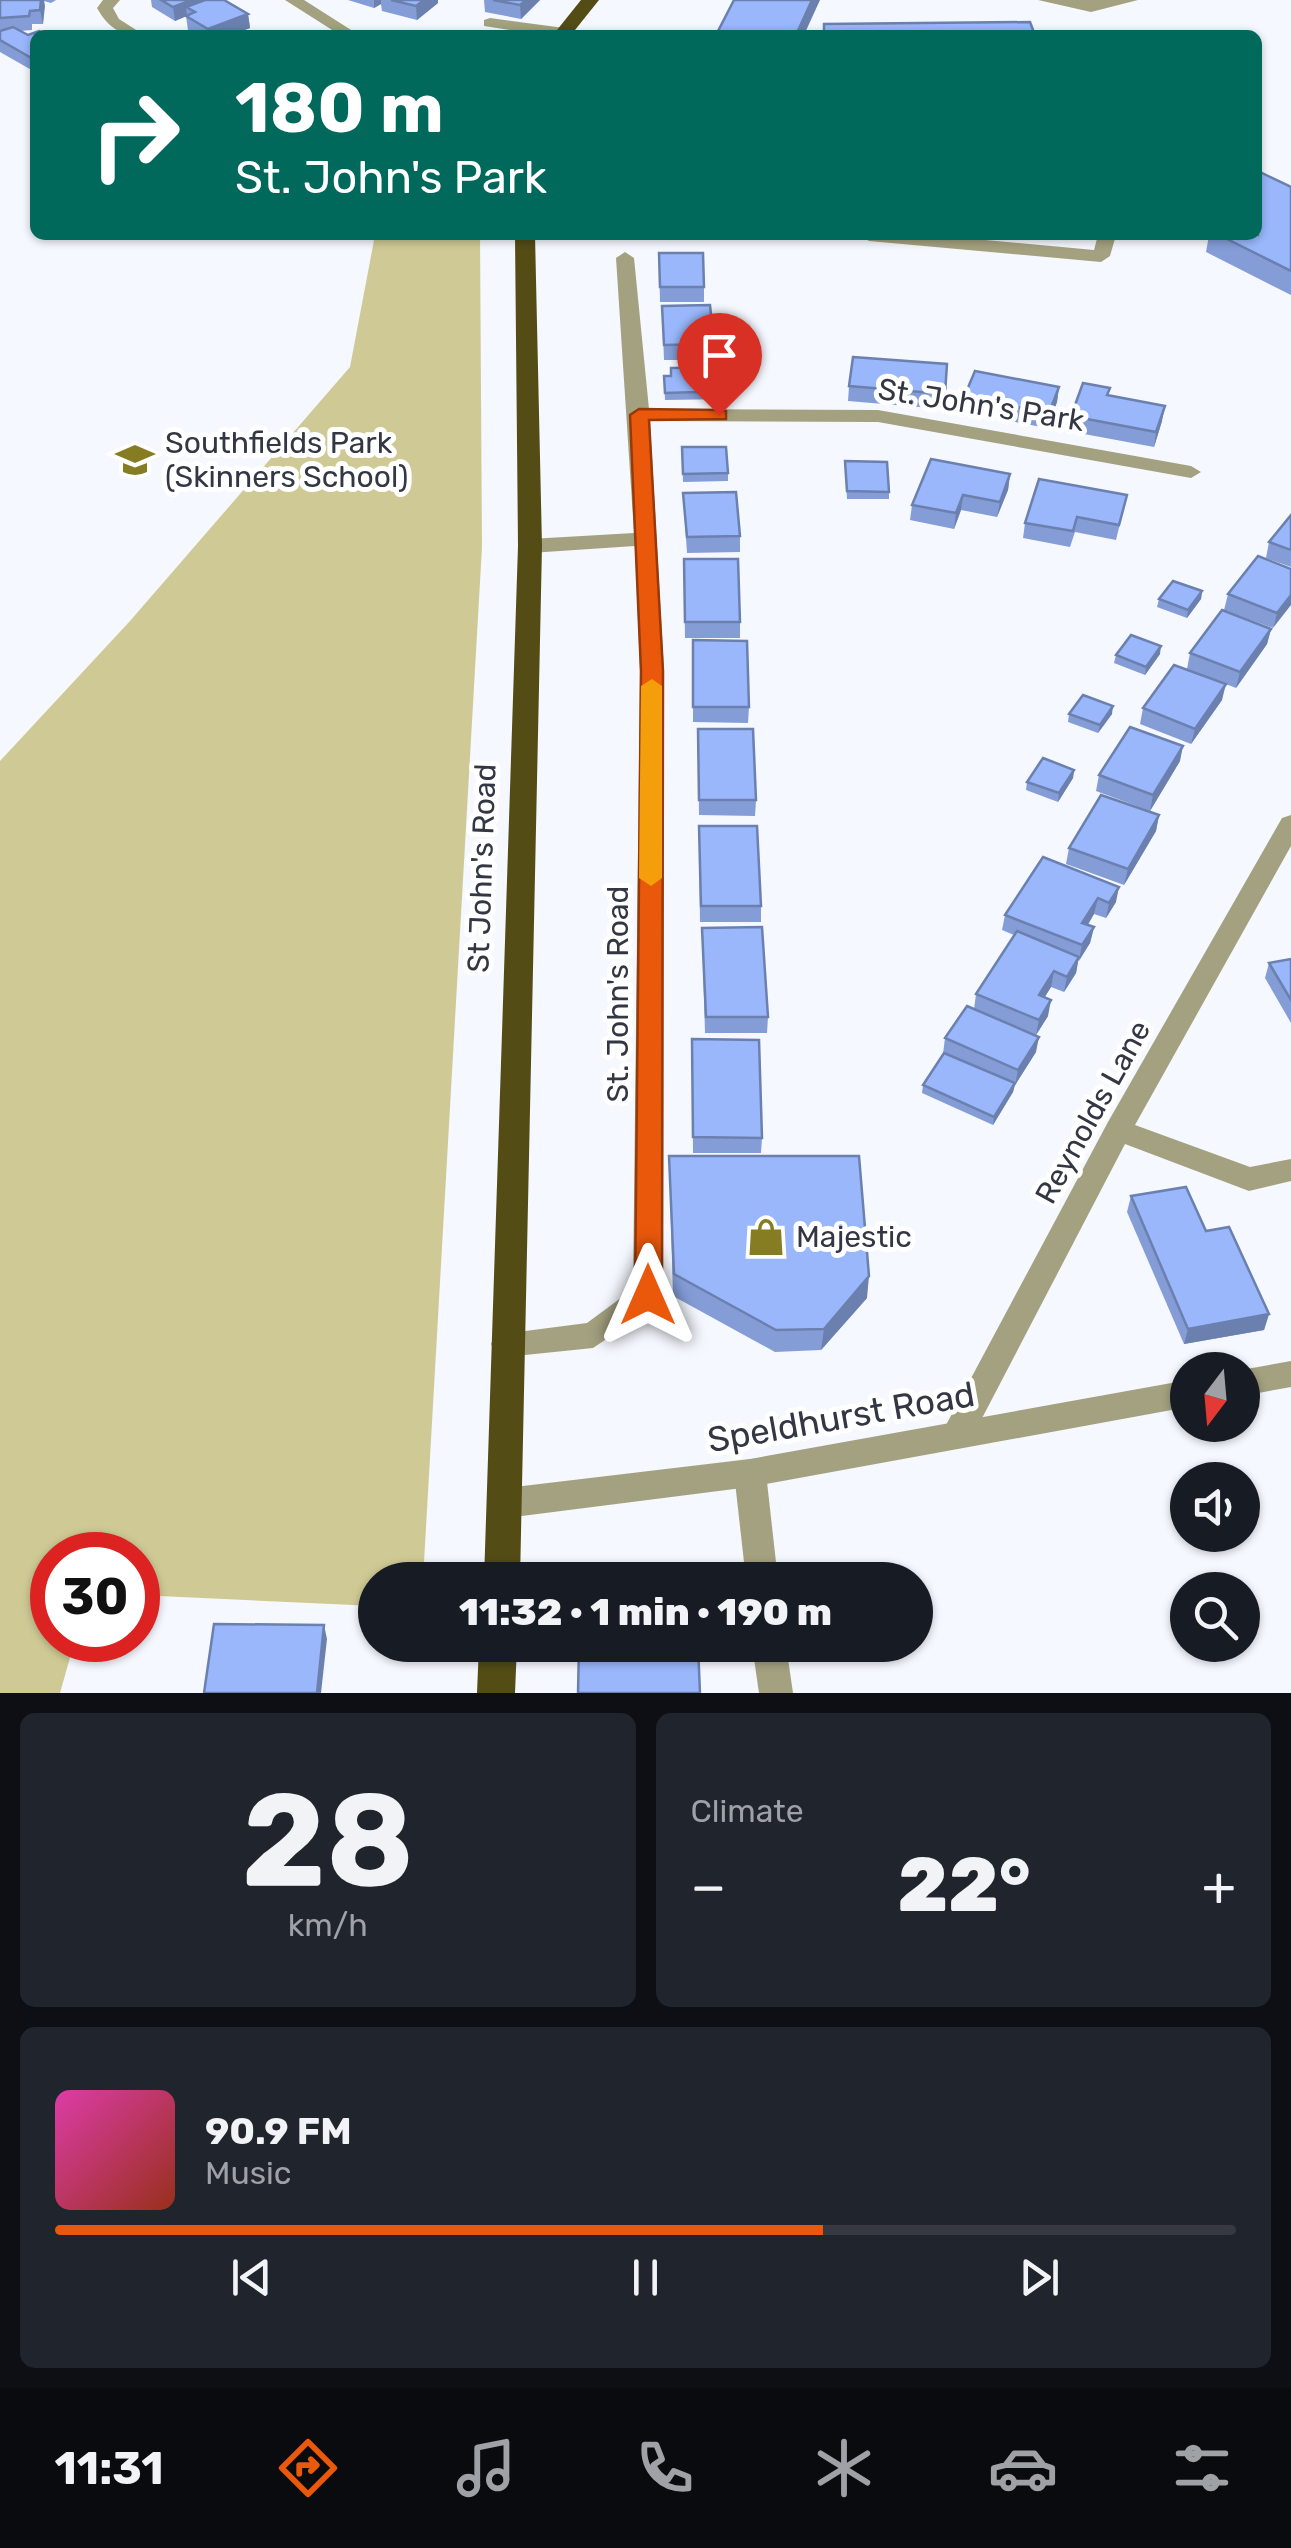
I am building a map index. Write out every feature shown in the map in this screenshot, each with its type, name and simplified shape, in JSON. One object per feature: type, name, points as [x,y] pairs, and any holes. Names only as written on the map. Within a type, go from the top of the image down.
[{"type":"highway","points":[[566,30],[590,0]]},
{"type":"highway","name":"St John's Road","points":[[503,1562],[530,546],[525,240]]},
{"type":"highway","points":[[496,1693],[497,1662]]},
{"type":"street","points":[[112,0],[104,8],[113,22],[127,30]]},
{"type":"street","points":[[293,0],[343,30]]},
{"type":"street","points":[[1046,0],[1091,7],[1130,0]]},
{"type":"street","points":[[490,23],[536,30]]},
{"type":"street","points":[[924,240],[1101,256],[1106,240]]},
{"type":"street","name":"St. John's Road","points":[[506,1344],[593,1335],[648,1295],[652,671],[639,415],[625,258]]},
{"type":"street","name":"St. John's Park","points":[[639,415],[878,416],[1191,472]]},
{"type":"street","points":[[530,546],[646,539]]},
{"type":"street","name":"Reynolds Lane","points":[[958,1435],[1118,1130],[1291,824]]},
{"type":"street","points":[[1118,1130],[1249,1179],[1291,1170]]},
{"type":"street","points":[[1260,1379],[1291,1374]]},
{"type":"street","name":"Speldhurst Road","points":[[506,1504],[750,1473],[1170,1396]]},
{"type":"street","points":[[750,1473],[760,1562]]},
{"type":"street","points":[[771,1662],[776,1693]]},
{"type":"shaded area","points":[[374,240],[480,240],[482,547],[424,1562],[358,1562],[358,1605],[160,1596],[160,1532],[30,1532],[30,1662],[69,1662],[60,1693],[0,1693],[0,761],[130,621],[350,367]]},
{"type":"building","points":[[0,0],[41,0],[40,10],[30,11],[29,16],[0,18]]},
{"type":"building","points":[[161,0],[192,0],[173,7]]},
{"type":"building","points":[[205,0],[224,0],[248,14],[208,29],[186,16],[195,12],[186,7]]},
{"type":"building","points":[[391,0],[424,0],[416,6]]},
{"type":"building","points":[[493,0],[526,0],[520,5]]},
{"type":"building","points":[[734,0],[812,0],[798,30],[719,30]]},
{"type":"building","points":[[1030,22],[1033,30],[824,30],[824,24]]},
{"type":"building","points":[[13,27],[30,34],[30,57],[0,40],[0,31]]},
{"type":"building","points":[[1262,173],[1291,187],[1291,271],[1229,240],[1262,240]]},
{"type":"building","points":[[659,253],[703,253],[704,287],[660,287]]},
{"type":"building","points":[[710,305],[714,344],[664,345],[662,306]]},
{"type":"building","points":[[853,357],[947,364],[945,394],[849,386]]},
{"type":"building","points":[[728,367],[731,391],[665,393],[664,376],[671,376],[671,368]]},
{"type":"building","points":[[975,371],[1059,387],[1049,413],[964,397]]},
{"type":"building","points":[[1083,383],[1110,388],[1107,395],[1165,406],[1156,432],[1071,416]]},
{"type":"building","points":[[682,447],[726,447],[728,473],[683,474]]},
{"type":"building","points":[[931,459],[1010,474],[1000,502],[963,495],[956,513],[912,505]]},
{"type":"building","points":[[845,461],[887,462],[889,492],[847,491]]},
{"type":"building","points":[[1039,479],[1127,495],[1119,525],[1077,517],[1073,531],[1025,523]]},
{"type":"building","points":[[736,492],[740,536],[687,537],[683,493]]},
{"type":"building","points":[[1291,515],[1291,550],[1269,542]]},
{"type":"building","points":[[1258,556],[1291,569],[1291,595],[1277,613],[1228,594]]},
{"type":"building","points":[[684,559],[738,559],[740,622],[685,622]]},
{"type":"building","points":[[1173,581],[1202,591],[1188,610],[1159,599]]},
{"type":"building","points":[[1222,610],[1271,629],[1240,672],[1190,653]]},
{"type":"building","points":[[1131,635],[1161,646],[1146,667],[1116,655]]},
{"type":"building","points":[[693,640],[747,641],[749,707],[693,707]]},
{"type":"building","points":[[1174,665],[1226,684],[1195,729],[1143,708]]},
{"type":"building","points":[[1083,695],[1113,706],[1100,725],[1069,714]]},
{"type":"building","points":[[1130,727],[1183,746],[1153,795],[1099,775]]},
{"type":"building","points":[[698,729],[753,729],[756,800],[699,800]]},
{"type":"building","points":[[1043,758],[1074,770],[1059,793],[1027,782]]},
{"type":"building","points":[[1101,795],[1159,815],[1128,869],[1069,848]]},
{"type":"building","points":[[699,826],[757,826],[761,906],[701,906]]},
{"type":"building","points":[[1043,857],[1119,887],[1109,903],[1098,898],[1082,923],[1094,927],[1082,945],[1005,915]]},
{"type":"building","points":[[762,927],[768,1017],[706,1017],[702,928]]},
{"type":"building","points":[[1017,931],[1079,957],[1067,977],[1054,971],[1039,995],[1051,1000],[1039,1020],[976,994]]},
{"type":"building","points":[[1291,959],[1291,1000],[1269,963]]},
{"type":"building","points":[[967,1006],[1039,1037],[1018,1070],[945,1038]]},
{"type":"building","points":[[692,1039],[759,1040],[762,1138],[693,1137]]},
{"type":"building","points":[[944,1053],[1015,1083],[994,1117],[923,1085]]},
{"type":"building","name":"Majestic","points":[[669,1156],[859,1156],[869,1276],[824,1329],[776,1330],[674,1274]]},
{"type":"building","points":[[1186,1187],[1206,1231],[1229,1227],[1269,1314],[1188,1329],[1131,1196]]},
{"type":"building","points":[[214,1624],[324,1625],[317,1693],[204,1693]]},
{"type":"building","points":[[579,1662],[699,1662],[700,1693],[578,1693]]},
{"type":"slow traffic","points":[[651,878],[652,686]]},
{"type":"place","name":"Southfields Park (Skinners School)","points":[[135,460]]},
{"type":"place","name":"Majestic","points":[[766,1237]]},
{"type":"route","points":[[648,1295],[652,671],[639,415],[719,415]]}]
